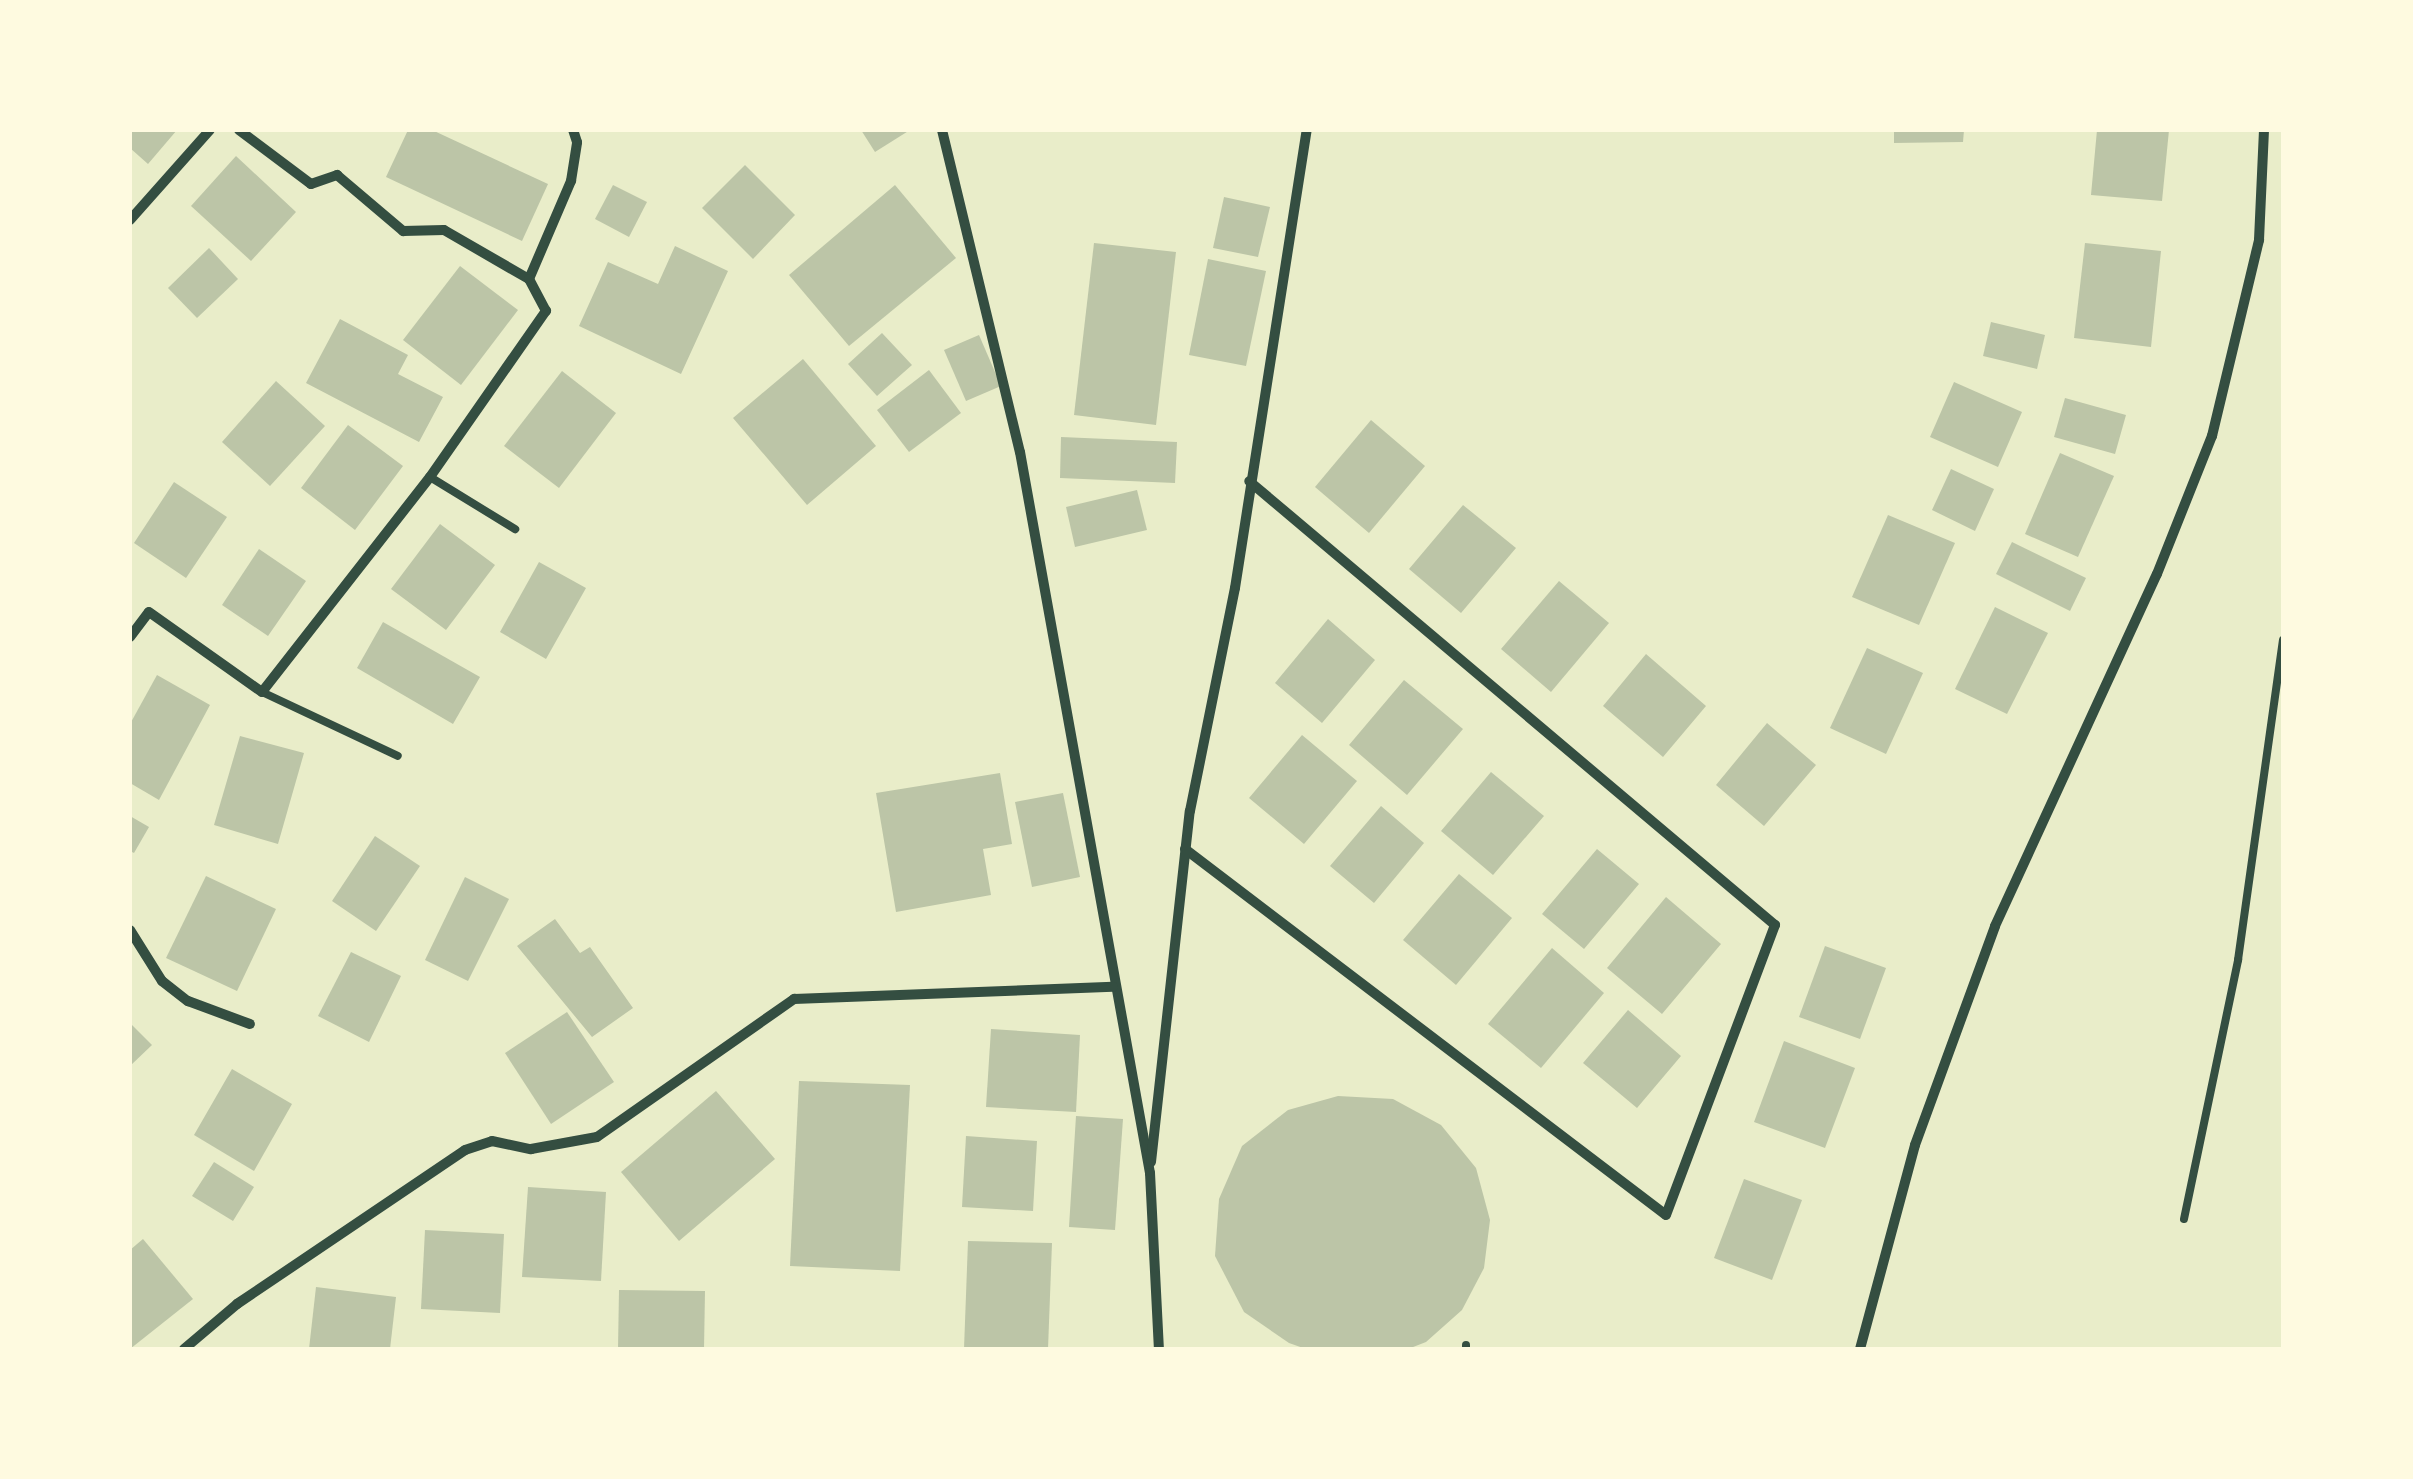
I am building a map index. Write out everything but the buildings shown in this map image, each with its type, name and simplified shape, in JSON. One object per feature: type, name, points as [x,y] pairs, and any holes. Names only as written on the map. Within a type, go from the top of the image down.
[{"type":"street","points":[[130,220],[210,130]]},
{"type":"street","points":[[130,637],[148,612],[262,692],[430,477],[546,311],[529,278],[444,230],[403,231],[337,175],[311,184],[239,130]]},
{"type":"street","points":[[529,278],[571,181],[578,142],[573,130]]},
{"type":"street","points":[[942,130],[1020,452],[1112,987],[1150,1172]]},
{"type":"street","points":[[1158,1349],[1150,1172],[1186,849],[1306,130]]},
{"type":"street","points":[[1860,1349],[1915,1144],[1994,926],[2157,574],[2212,436],[2259,240],[2264,130]]},
{"type":"street","points":[[1186,849],[1666,1215],[1774,926],[1249,480]]},
{"type":"street","points":[[130,930],[162,980],[188,1001],[250,1024]]},
{"type":"street","points":[[184,1349],[237,1304],[465,1150],[492,1141],[531,1149],[597,1137],[794,999],[1112,987]]},
{"type":"lane","points":[[430,477],[515,529]]},
{"type":"lane","points":[[2184,1220],[2238,960],[2283,640]]},
{"type":"lane","points":[[262,692],[398,756]]}]
